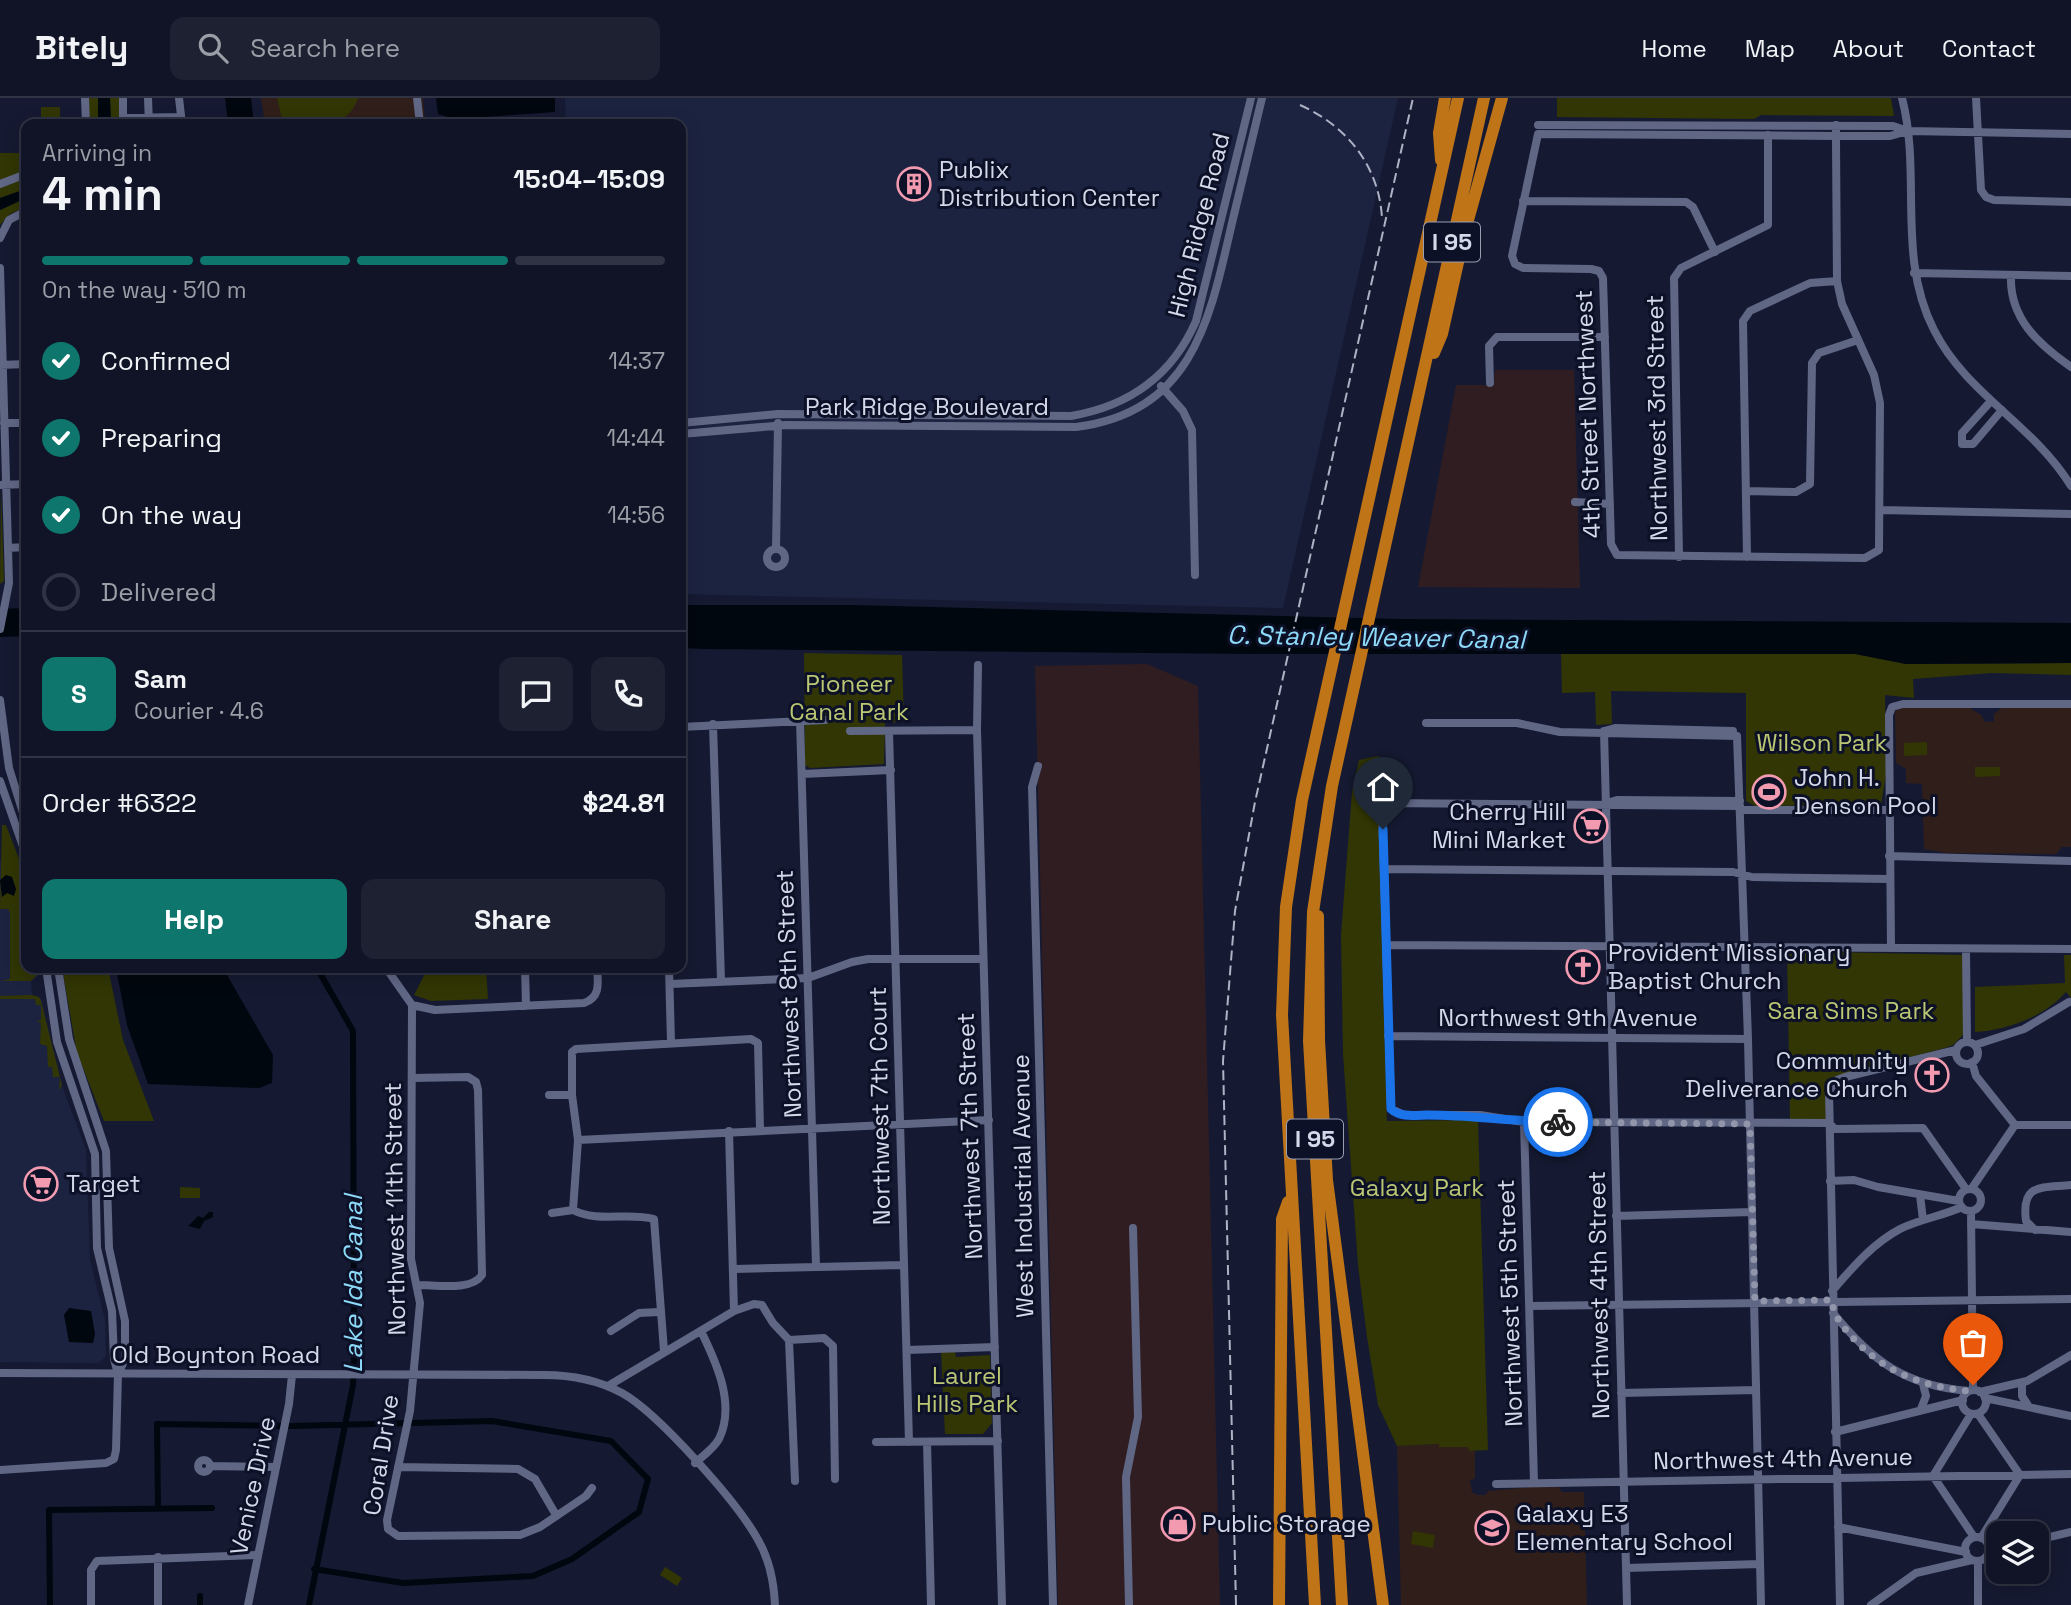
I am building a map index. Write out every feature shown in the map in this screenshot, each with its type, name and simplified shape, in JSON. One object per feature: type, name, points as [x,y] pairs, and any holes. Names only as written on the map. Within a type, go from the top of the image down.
[{"type":"highway","points":[[1442,173],[1438,133],[1445,98]]},
{"type":"highway","name":"I 95","points":[[1315,1605],[1282,1037],[1284,928],[1298,821],[1458,98]]},
{"type":"highway","name":"I 95","points":[[1342,1605],[1309,1041],[1310,955],[1315,891],[1326,818],[1356,677],[1484,98]]},
{"type":"highway","points":[[1421,386],[1442,334],[1465,231],[1502,98]]},
{"type":"highway","points":[[1315,891],[1320,937],[1318,1020],[1327,1180],[1383,1605]]},
{"type":"highway","points":[[1279,1605],[1282,1219],[1291,1191]]},
{"type":"street","points":[[85,98],[86,119]]},
{"type":"street","points":[[122,98],[123,119]]},
{"type":"street","points":[[148,98],[148,119]]},
{"type":"street","points":[[179,98],[182,119]]},
{"type":"street","points":[[417,98],[419,119]]},
{"type":"street","name":"High Ridge Road","points":[[1155,380],[1176,358],[1195,324],[1251,98]]},
{"type":"street","name":"High Ridge Road","points":[[1163,388],[1191,356],[1205,329],[1262,98]]},
{"type":"street","points":[[1902,98],[1908,131],[1914,273],[1925,310],[1942,345],[1965,376],[2043,447],[2071,486]]},
{"type":"street","points":[[1976,98],[1980,132],[1981,190],[1986,197],[1994,200],[2071,202]]},
{"type":"street","points":[[1538,129],[1836,125],[1893,126],[1908,131]]},
{"type":"street","points":[[1679,557],[1870,557],[1880,546],[1880,403],[1874,375],[1842,304],[1837,281],[1836,125]]},
{"type":"street","points":[[1538,129],[1836,136],[1890,136],[1908,131],[2071,134]]},
{"type":"street","points":[[1538,129],[1523,201],[1686,202],[1693,208],[1715,252],[1765,229],[1770,222],[1769,135]]},
{"type":"street","points":[[0,184],[21,176]]},
{"type":"street","points":[[1228,194],[1238,197]]},
{"type":"street","name":"4th Street Northwest","points":[[1523,201],[1512,252],[1515,264],[1523,268],[1599,271],[1604,282],[1611,544],[1617,555],[1679,557]]},
{"type":"street","points":[[0,238],[9,220],[21,214]]},
{"type":"street","name":"Northwest 3rd Street","points":[[1679,557],[1674,278],[1681,268],[1715,252]]},
{"type":"street","points":[[0,268],[8,548],[4,588],[7,599],[0,629]]},
{"type":"street","points":[[1914,273],[2071,276]]},
{"type":"street","points":[[2011,275],[2014,304],[2025,326],[2071,367]]},
{"type":"street","points":[[1747,557],[1743,321],[1750,311],[1810,283],[1837,281]]},
{"type":"street","points":[[1195,324],[1205,329]]},
{"type":"street","points":[[1490,383],[1489,346],[1497,337],[1605,337]]},
{"type":"street","points":[[1746,491],[1804,489],[1812,476],[1812,363],[1819,353],[1858,340]]},
{"type":"street","points":[[1,365],[21,365]]},
{"type":"street","points":[[1155,380],[1183,411],[1192,430],[1195,575]]},
{"type":"street","name":"Park Ridge Boulevard","points":[[686,423],[778,414],[1060,416],[1113,407],[1155,380]]},
{"type":"street","name":"Park Ridge Boulevard","points":[[686,435],[778,426],[1060,427],[1106,420],[1134,408],[1163,388]]},
{"type":"street","points":[[1991,401],[1962,433],[1962,444],[1973,443],[2002,410]]},
{"type":"street","points":[[776,549],[778,414]]},
{"type":"street","points":[[891,426],[892,415]]},
{"type":"street","points":[[1060,416],[1060,427]]},
{"type":"street","points":[[4,423],[21,423]]},
{"type":"street","points":[[1575,502],[1610,504]]},
{"type":"street","points":[[1881,510],[2071,514]]},
{"type":"street","points":[[8,548],[21,547]]},
{"type":"street","name":"Northwest 7th Street","points":[[978,665],[977,730],[1002,1605]]},
{"type":"street","points":[[0,700],[7,757],[21,808]]},
{"type":"street","points":[[1891,948],[1889,715],[1895,705],[2071,704]]},
{"type":"street","name":"Northwest 8th Street","points":[[800,720],[816,1266]]},
{"type":"street","points":[[686,727],[825,720]]},
{"type":"street","points":[[1426,723],[1517,723],[1560,732],[1654,731],[1737,736],[1748,1039],[1761,1605]]},
{"type":"street","points":[[713,724],[721,980]]},
{"type":"street","points":[[850,731],[977,730]]},
{"type":"street","points":[[802,774],[891,769],[889,731]]},
{"type":"street","name":"Northwest 4th Street","points":[[1604,731],[1627,1605]]},
{"type":"street","name":"West Industrial Avenue","points":[[1038,766],[1032,787],[1053,1605]]},
{"type":"street","name":"Northwest 7th Court","points":[[891,769],[909,1442]]},
{"type":"street","points":[[0,781],[2,797],[21,843]]},
{"type":"street","points":[[2,797],[17,797]]},
{"type":"street","points":[[1832,1296],[1865,1254],[1900,1229],[1980,1202],[1978,1193],[1969,1189],[1923,1128],[1835,1129],[1829,1123],[1524,1122],[1480,1115],[1404,1115],[1394,1112],[1390,1104],[1382,809],[1389,801],[1606,803],[1617,800],[1889,810]]},
{"type":"street","points":[[1889,856],[2071,861]]},
{"type":"street","points":[[1384,869],[1733,872],[1743,875],[1890,878]]},
{"type":"street","points":[[1386,945],[2071,949]]},
{"type":"street","points":[[1956,1050],[1961,1062],[1972,1062],[1978,1055],[1971,1043],[1966,949]]},
{"type":"street","points":[[670,984],[807,978],[852,962],[983,959]]},
{"type":"street","points":[[0,1470],[111,1462],[116,1454],[118,1374],[114,1359],[112,1311],[97,1248],[95,1154],[57,1042],[47,973]]},
{"type":"street","points":[[59,973],[72,1050],[99,1120],[106,1151],[109,1248],[125,1321],[125,1359],[118,1374]]},
{"type":"street","points":[[390,973],[412,1005],[435,1010],[584,1003],[593,999],[597,992],[597,973]]},
{"type":"street","points":[[525,973],[526,1006]]},
{"type":"street","points":[[669,973],[671,1042]]},
{"type":"street","points":[[1840,1605],[1829,1091],[1837,1080],[1956,1050],[1971,1043],[2024,1029],[2069,1002]]},
{"type":"street","name":"Northwest 11th Street","points":[[412,1005],[411,1259],[419,1286],[420,1303],[413,1375]]},
{"type":"street","name":"Northwest 9th Avenue","points":[[1388,1036],[1748,1039]]},
{"type":"street","points":[[573,1210],[578,1140],[572,1095],[572,1052],[583,1046],[751,1039],[758,1043],[760,1129]]},
{"type":"street","points":[[1972,1062],[1976,1076],[2015,1125]]},
{"type":"street","points":[[412,1078],[468,1077],[475,1082],[480,1146],[480,1279],[469,1284],[419,1286]]},
{"type":"street","points":[[549,1095],[572,1095]]},
{"type":"street","points":[[578,1140],[812,1126],[989,1120]]},
{"type":"street","name":"Northwest 5th Street","points":[[1524,1122],[1534,1482]]},
{"type":"street","points":[[2015,1125],[2071,1125]]},
{"type":"street","points":[[1986,1541],[1978,1537],[1933,1476],[1974,1414],[1984,1408],[1977,1393],[1970,1224],[1964,1206],[1969,1189],[2015,1125]]},
{"type":"street","points":[[729,1131],[735,1269],[734,1311]]},
{"type":"street","points":[[1830,1181],[1869,1182],[1964,1206]]},
{"type":"street","points":[[2035,1230],[2028,1224],[2025,1213],[2026,1196],[2032,1190],[2071,1185]]},
{"type":"street","points":[[1920,1195],[1923,1220]]},
{"type":"street","points":[[552,1213],[573,1210],[586,1217],[643,1216],[655,1220],[658,1233],[659,1312],[664,1351]]},
{"type":"street","points":[[1616,1216],[1752,1212]]},
{"type":"street","points":[[2010,1227],[2020,1222],[2025,1213]]},
{"type":"street","points":[[1970,1224],[2071,1232]]},
{"type":"street","points":[[1129,1605],[1126,1477],[1138,1418],[1133,1228]]},
{"type":"street","points":[[735,1269],[903,1265]]},
{"type":"street","points":[[1530,1306],[1755,1301],[1832,1296],[1843,1304],[2071,1299]]},
{"type":"street","points":[[608,1387],[734,1311],[754,1304],[762,1305],[773,1324],[789,1340],[794,1481]]},
{"type":"street","points":[[611,1331],[639,1313],[659,1312]]},
{"type":"street","points":[[1833,1313],[1873,1357],[1892,1370],[1923,1384],[1977,1393],[2071,1416]]},
{"type":"street","points":[[695,1463],[718,1442],[723,1422],[722,1384],[701,1331]]},
{"type":"street","points":[[789,1340],[824,1338],[833,1346],[835,1479]]},
{"type":"street","points":[[907,1350],[995,1346]]},
{"type":"street","points":[[1835,1432],[2022,1383],[2071,1355]]},
{"type":"street","name":"Old Boynton Road","points":[[0,1373],[555,1375],[583,1378],[608,1387],[654,1416],[695,1463],[758,1539],[770,1569],[775,1605]]},
{"type":"street","name":"Venice Drive","points":[[248,1605],[287,1415],[292,1375]]},
{"type":"street","name":"Coral Drive","points":[[413,1375],[410,1411],[387,1524],[390,1532],[398,1536],[509,1536],[530,1531],[586,1496],[593,1488]]},
{"type":"street","points":[[2022,1383],[2022,1396],[2029,1407]]},
{"type":"street","points":[[1921,1409],[1926,1396],[1923,1384]]},
{"type":"street","points":[[1621,1393],[1756,1390]]},
{"type":"street","points":[[1963,1400],[1964,1407],[1974,1414],[2020,1475],[1978,1537],[1968,1542],[1978,1605]]},
{"type":"street","points":[[876,1442],[998,1441]]},
{"type":"street","points":[[927,1442],[931,1605]]},
{"type":"street","points":[[211,1466],[276,1467]]},
{"type":"street","points":[[398,1467],[518,1469],[536,1479],[556,1515]]},
{"type":"street","name":"Northwest 4th Avenue","points":[[1496,1483],[2071,1474]]},
{"type":"street","points":[[1838,1527],[1972,1558],[1985,1558],[1986,1556]]},
{"type":"street","points":[[2049,1537],[2071,1532]]},
{"type":"street","points":[[91,1605],[93,1563],[102,1560],[258,1555]]},
{"type":"street","points":[[158,1558],[158,1605]]},
{"type":"street","points":[[1871,1605],[1916,1573],[1972,1558]]},
{"type":"street","points":[[1626,1568],[1760,1564]]},
{"type":"shaded area","points":[[261,98],[423,98],[425,119],[264,119]]},
{"type":"shaded area","points":[[565,98],[1398,98],[1283,608],[686,594],[686,119],[566,119]]},
{"type":"shaded area","points":[[566,118],[566,119],[496,119]]},
{"type":"shaded area","points":[[1495,370],[1574,370],[1580,588],[1418,587],[1456,385],[1494,385]]},
{"type":"shaded area","points":[[1147,664],[1198,686],[1220,1605],[1058,1605],[1035,666]]},
{"type":"shaded area","points":[[1904,707],[1970,708],[1981,715],[1985,722],[1994,721],[1994,714],[2003,707],[2071,707],[2071,847],[2062,847],[2056,854],[1948,853],[1924,849],[1922,784],[1906,783],[1906,769],[1896,763],[1895,711]]},
{"type":"shaded area","points":[[1586,809],[1599,811],[1601,836],[1586,836]]},
{"type":"shaded area","points":[[0,860],[21,874],[21,973],[38,973],[31,981],[32,995],[41,999],[62,1086],[86,1150],[90,1260],[105,1320],[106,1356],[99,1363],[0,1362]]},
{"type":"shaded area","name":"Galaxy E3 Elementary School","points":[[1439,1444],[1440,1447],[1469,1447],[1469,1451],[1475,1451],[1475,1479],[1470,1480],[1472,1492],[1477,1495],[1485,1495],[1488,1491],[1530,1487],[1559,1487],[1562,1492],[1584,1492],[1587,1605],[1401,1605],[1397,1446]]},
{"type":"green space","points":[[89,98],[98,98],[98,119],[89,119]]},
{"type":"green space","points":[[110,98],[119,98],[120,119],[111,119]]},
{"type":"green space","points":[[277,98],[358,98],[353,109],[341,119],[282,119]]},
{"type":"green space","points":[[1557,98],[1891,98],[1894,116],[1761,115],[1754,119],[1557,117]]},
{"type":"green space","points":[[41,107],[60,107],[60,119],[41,119]]},
{"type":"green space","points":[[0,153],[21,153],[21,173],[0,180]]},
{"type":"green space","points":[[21,180],[21,191],[0,198],[0,188]]},
{"type":"green space","points":[[21,200],[21,209],[10,214],[0,225],[0,210]]},
{"type":"green space","points":[[1,489],[4,581],[0,584]]},
{"type":"green space","name":"Pioneer Canal Park","points":[[804,653],[902,655],[904,722],[885,723],[884,764],[810,768],[805,765]]},
{"type":"green space","name":"Wilson Park","points":[[1561,654],[1856,654],[1906,664],[2071,663],[2071,675],[1992,673],[1913,679],[1914,698],[1885,695],[1886,774],[1881,805],[1755,806],[1746,801],[1746,693],[1611,691],[1612,724],[1596,725],[1595,692],[1562,693]]},
{"type":"green space","points":[[1927,742],[1927,755],[1904,756],[1904,743]]},
{"type":"green space","name":"Galaxy Park","points":[[1378,756],[1386,761],[1386,799],[1378,809],[1387,1121],[1478,1120],[1488,1450],[1469,1451],[1468,1447],[1439,1447],[1439,1444],[1397,1446],[1378,1405],[1367,1337],[1358,1265],[1343,1054],[1341,935],[1352,792],[1359,760]]},
{"type":"green space","points":[[1975,767],[2000,767],[2000,776],[1975,777]]},
{"type":"green space","points":[[2,825],[6,825],[21,864],[21,973],[38,973],[31,981],[2,981],[10,979],[10,913],[8,909],[0,909]]},
{"type":"green space","name":"Sara Sims Park","points":[[1787,951],[1963,955],[1963,1035],[1953,1045],[1945,1048],[1833,1077],[1825,1089],[1826,1120],[1790,1121]]},
{"type":"green space","points":[[2064,955],[2071,955],[2071,998],[2066,992],[2047,1009],[2024,1021],[1975,1032],[1975,987],[2065,983]]},
{"type":"green space","points":[[63,973],[109,973],[123,1040],[154,1121],[104,1121],[77,1053]]},
{"type":"green space","points":[[425,973],[486,973],[488,999],[431,1001],[414,995]]},
{"type":"green space","points":[[0,996],[39,997],[60,1077],[53,1077],[52,1067],[48,1067],[47,1046],[40,1044],[41,1023],[37,1021],[41,1020],[41,1005],[36,1005],[35,999],[0,999]]},
{"type":"green space","points":[[180,1187],[200,1188],[200,1198],[180,1198]]},
{"type":"green space","name":"Laurel Hills Park","points":[[941,1352],[955,1352],[956,1357],[990,1355],[992,1423],[983,1434],[945,1434]]},
{"type":"green space","points":[[1413,1531],[1435,1535],[1433,1548],[1411,1544]]},
{"type":"green space","points":[[665,1567],[682,1578],[677,1586],[660,1575]]},
{"type":"water","points":[[98,98],[110,98],[111,119],[98,119]]},
{"type":"water","points":[[225,98],[251,98],[253,119],[227,119]]},
{"type":"water","points":[[436,98],[555,98],[555,112],[455,119],[438,114]]},
{"type":"water","points":[[21,191],[21,200],[0,210],[0,198]]},
{"type":"water","name":"C. Stanley Weaver Canal","points":[[686,605],[854,605],[1401,619],[2071,623],[2071,663],[1906,664],[1855,654],[1255,654],[686,648]]},
{"type":"water","points":[[21,608],[21,636],[0,637],[0,609]]},
{"type":"water","points":[[6,875],[12,877],[16,889],[14,896],[7,893],[2,897],[0,880]]},
{"type":"water","points":[[117,973],[226,973],[273,1055],[272,1083],[259,1088],[148,1084],[127,1025]]},
{"type":"water","points":[[213,1212],[213,1217],[204,1221],[200,1229],[188,1226],[198,1216],[203,1218]]},
{"type":"water","points":[[69,1308],[91,1311],[95,1334],[93,1343],[69,1342],[64,1315]]},
{"type":"waterway","name":"Lake Ida Canal","points":[[309,1605],[353,1385],[354,1358],[353,1031],[320,973]]},
{"type":"waterway","points":[[158,1508],[157,1424],[293,1426],[492,1421],[611,1441],[648,1479],[639,1512],[572,1559],[533,1576],[403,1583],[314,1569]]},
{"type":"waterway","points":[[50,1605],[49,1510],[212,1508]]},
{"type":"waterway","points":[[200,1596],[200,1605]]},
{"type":"railway","points":[[1236,1605],[1223,1061],[1235,911],[1255,802],[1413,98]]},
{"type":"railway","points":[[1300,105],[1332,124],[1358,150],[1375,181],[1382,218]]},
{"type":"way so far","points":[[1558,1122],[1750,1124],[1755,1301],[1832,1300],[1833,1313],[1850,1334],[1873,1357],[1892,1370],[1920,1383],[1941,1388],[1969,1391],[1973,1390],[1973,1385]]},
{"type":"place","name":"Publix Distribution Center","points":[[914,184]]},
{"type":"place","name":"John H. Denson Pool","points":[[1769,792]]},
{"type":"place","name":"Cherry Hill Mini Market","points":[[1591,826]]},
{"type":"place","name":"Provident Missionary Baptist Church","points":[[1583,967]]},
{"type":"place","name":"Community Deliverance Church","points":[[1932,1075]]},
{"type":"place","name":"Target","points":[[41,1184]]},
{"type":"place","name":"Public Storage","points":[[1178,1524]]},
{"type":"place","name":"Galaxy E3 Elementary School","points":[[1492,1528]]},
{"type":"route","points":[[1383,829],[1391,1109],[1404,1115],[1480,1115],[1524,1122],[1558,1122]]}]
